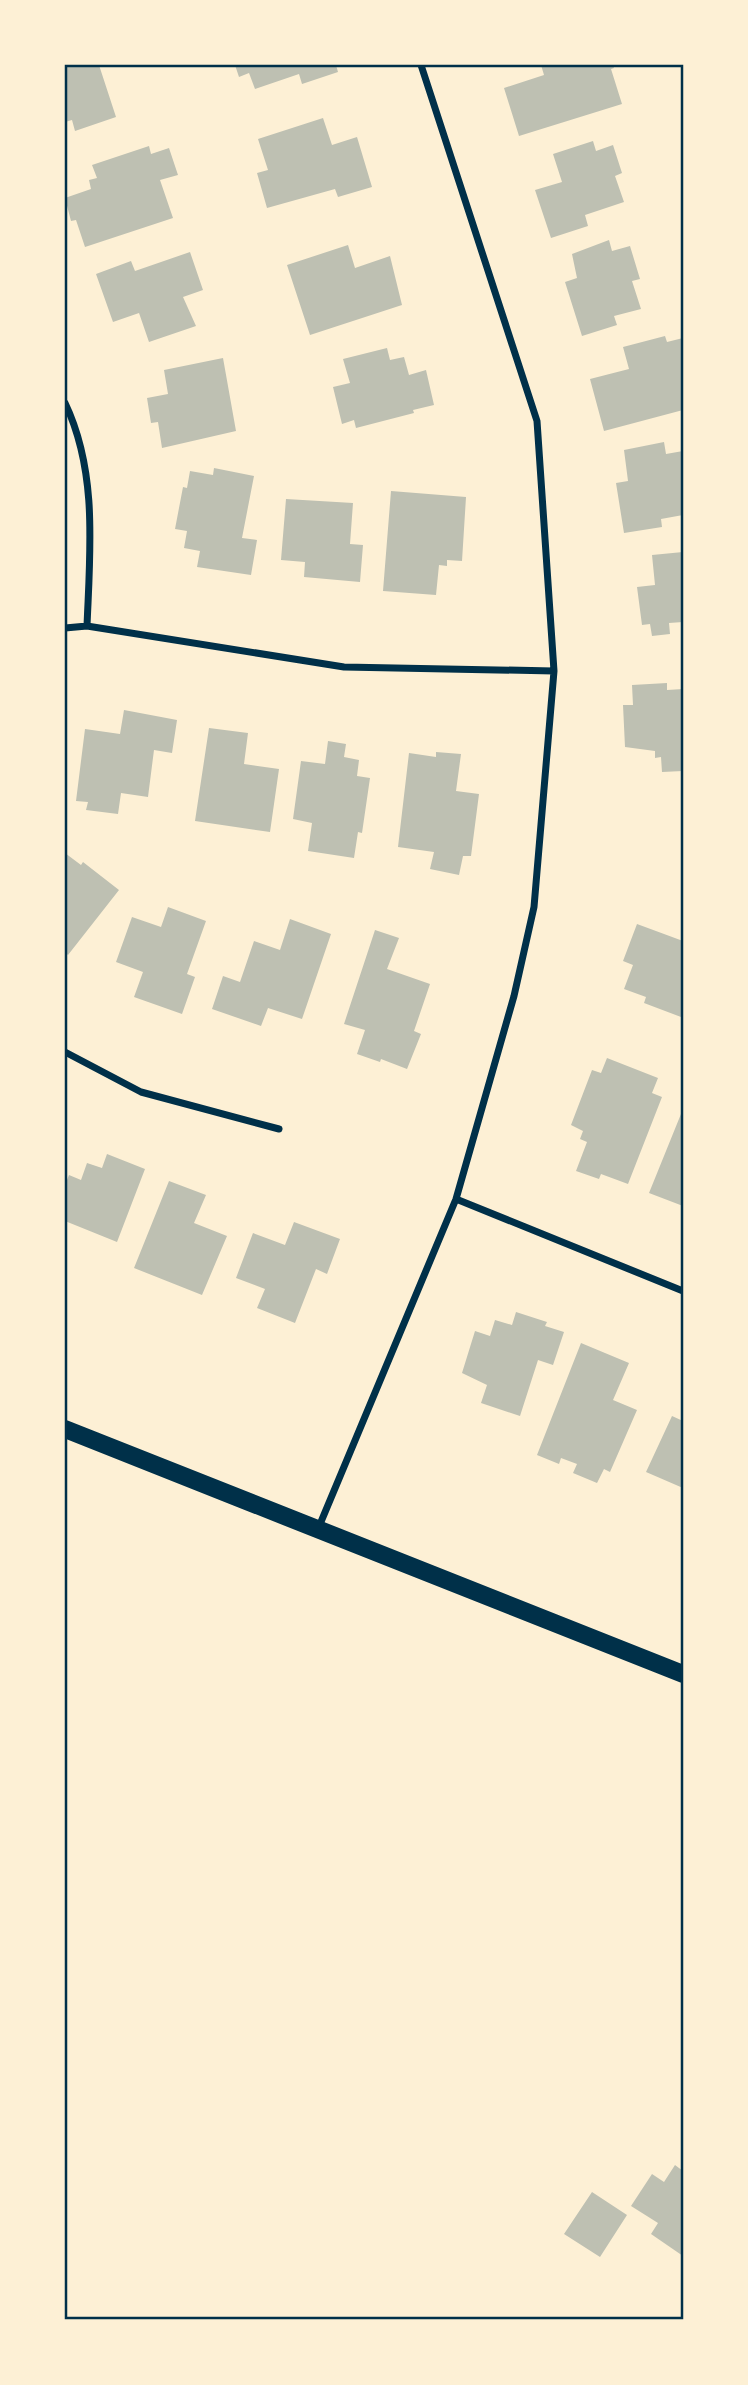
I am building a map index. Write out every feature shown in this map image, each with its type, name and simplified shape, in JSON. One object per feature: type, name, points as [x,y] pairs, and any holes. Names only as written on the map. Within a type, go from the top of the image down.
[{"type":"main road","points":[[65,1429],[683,1674]]},
{"type":"street","points":[[318,1529],[456,1199],[514,996],[534,907],[554,671],[537,421],[421,65]]},
{"type":"street","points":[[65,403],[80,435],[92,528],[87,626]]},
{"type":"street","points":[[65,628],[87,626],[344,667],[554,671]]},
{"type":"street","points":[[65,1052],[141,1092],[279,1129]]},
{"type":"street","points":[[456,1199],[683,1291]]},
{"type":"building","points":[[65,65],[99,65],[116,117],[75,131],[72,120],[65,122]]},
{"type":"building","points":[[235,65],[336,65],[338,72],[302,84],[299,74],[255,89],[249,73],[239,77]]},
{"type":"building","points":[[541,65],[613,65],[614,68],[611,69],[622,104],[519,136],[504,88],[544,75]]},
{"type":"building","points":[[323,118],[332,145],[357,137],[372,187],[338,197],[335,189],[267,208],[257,173],[268,170],[258,139]]},
{"type":"building","points":[[593,141],[596,151],[613,145],[622,173],[615,176],[624,202],[585,215],[588,226],[551,238],[535,190],[562,182],[553,154]]},
{"type":"building","points":[[149,146],[151,154],[169,148],[178,175],[160,180],[173,218],[85,247],[76,220],[71,221],[65,198],[91,189],[89,180],[97,178],[92,165]]},
{"type":"building","points":[[609,240],[612,251],[630,246],[640,279],[632,281],[641,309],[614,316],[617,325],[582,336],[565,282],[577,278],[572,254]]},
{"type":"building","points":[[348,245],[355,268],[390,256],[402,305],[310,335],[287,265]]},
{"type":"building","points":[[190,252],[203,290],[183,297],[196,326],[149,342],[139,313],[113,322],[96,274],[131,261],[135,271]]},
{"type":"building","points":[[665,336],[667,342],[683,338],[683,410],[604,431],[590,379],[629,369],[623,347]]},
{"type":"building","points":[[387,348],[390,360],[404,357],[409,375],[426,370],[434,405],[356,428],[354,420],[342,424],[333,387],[350,383],[343,359]]},
{"type":"building","points":[[223,358],[236,431],[162,448],[158,422],[151,423],[147,398],[168,394],[164,370]]},
{"type":"building","points":[[664,442],[666,454],[683,451],[683,515],[661,519],[662,527],[624,533],[616,483],[628,481],[624,450]]},
{"type":"building","points":[[214,468],[254,476],[242,538],[257,540],[251,575],[197,567],[200,551],[184,548],[187,531],[175,529],[183,487],[187,488],[190,471],[213,475]]},
{"type":"building","points":[[391,491],[466,497],[462,561],[447,560],[447,566],[439,565],[436,595],[383,591]]},
{"type":"building","points":[[286,499],[353,503],[350,544],[363,545],[360,582],[304,577],[305,562],[281,560]]},
{"type":"building","points":[[683,552],[683,622],[669,623],[670,634],[652,636],[650,624],[642,625],[637,587],[655,585],[652,555]]},
{"type":"building","points":[[667,683],[667,690],[683,689],[683,771],[662,772],[661,757],[655,758],[655,751],[625,747],[623,705],[633,705],[632,685]]},
{"type":"building","points":[[124,710],[177,720],[172,753],[154,750],[148,797],[121,793],[118,814],[86,810],[88,802],[76,801],[85,729],[120,734]]},
{"type":"building","points":[[209,728],[248,733],[244,764],[279,769],[270,832],[195,821]]},
{"type":"building","points":[[328,741],[346,744],[344,757],[359,760],[357,776],[370,778],[362,833],[358,832],[354,858],[308,851],[312,823],[293,819],[301,761],[325,764]]},
{"type":"building","points":[[436,752],[461,754],[456,791],[479,794],[471,856],[463,856],[459,875],[430,869],[434,852],[398,847],[409,753],[436,757]]},
{"type":"building","points":[[65,853],[81,865],[83,862],[119,890],[68,955],[65,952]]},
{"type":"building","points":[[168,907],[206,921],[187,974],[195,977],[182,1014],[134,997],[143,972],[116,962],[132,917],[161,927]]},
{"type":"building","points":[[290,919],[331,934],[302,1019],[268,1008],[261,1026],[212,1009],[223,976],[240,982],[254,941],[280,950]]},
{"type":"building","points":[[637,924],[683,941],[681,1017],[644,1003],[646,997],[624,989],[633,965],[623,961]]},
{"type":"building","points":[[375,930],[399,938],[387,969],[430,984],[414,1031],[421,1034],[407,1069],[381,1059],[380,1062],[357,1054],[365,1030],[344,1024]]},
{"type":"building","points":[[607,1058],[658,1078],[652,1093],[662,1097],[628,1184],[601,1174],[599,1179],[576,1171],[587,1142],[580,1139],[583,1131],[571,1125],[592,1070],[601,1073]]},
{"type":"building","points":[[683,1109],[683,1206],[649,1193]]},
{"type":"building","points":[[107,1154],[145,1169],[117,1242],[65,1221],[65,1185],[69,1175],[81,1180],[87,1163],[102,1168]]},
{"type":"building","points":[[169,1181],[206,1195],[194,1223],[227,1236],[202,1295],[134,1268]]},
{"type":"building","points":[[294,1222],[340,1239],[327,1274],[316,1269],[295,1323],[257,1308],[265,1289],[236,1278],[253,1233],[285,1245]]},
{"type":"building","points":[[516,1312],[547,1322],[545,1326],[564,1332],[553,1365],[538,1360],[520,1416],[481,1403],[487,1385],[462,1373],[475,1331],[490,1336],[495,1320],[512,1325]]},
{"type":"building","points":[[581,1343],[629,1363],[613,1400],[637,1410],[610,1472],[604,1469],[597,1483],[573,1473],[577,1464],[561,1458],[559,1464],[537,1455]]},
{"type":"building","points":[[672,1416],[683,1421],[683,1488],[646,1472]]},
{"type":"building","points":[[675,2165],[683,2171],[683,2256],[651,2234],[658,2223],[631,2206],[652,2174],[664,2182]]},
{"type":"building","points":[[592,2192],[627,2215],[600,2257],[564,2234]]}]
